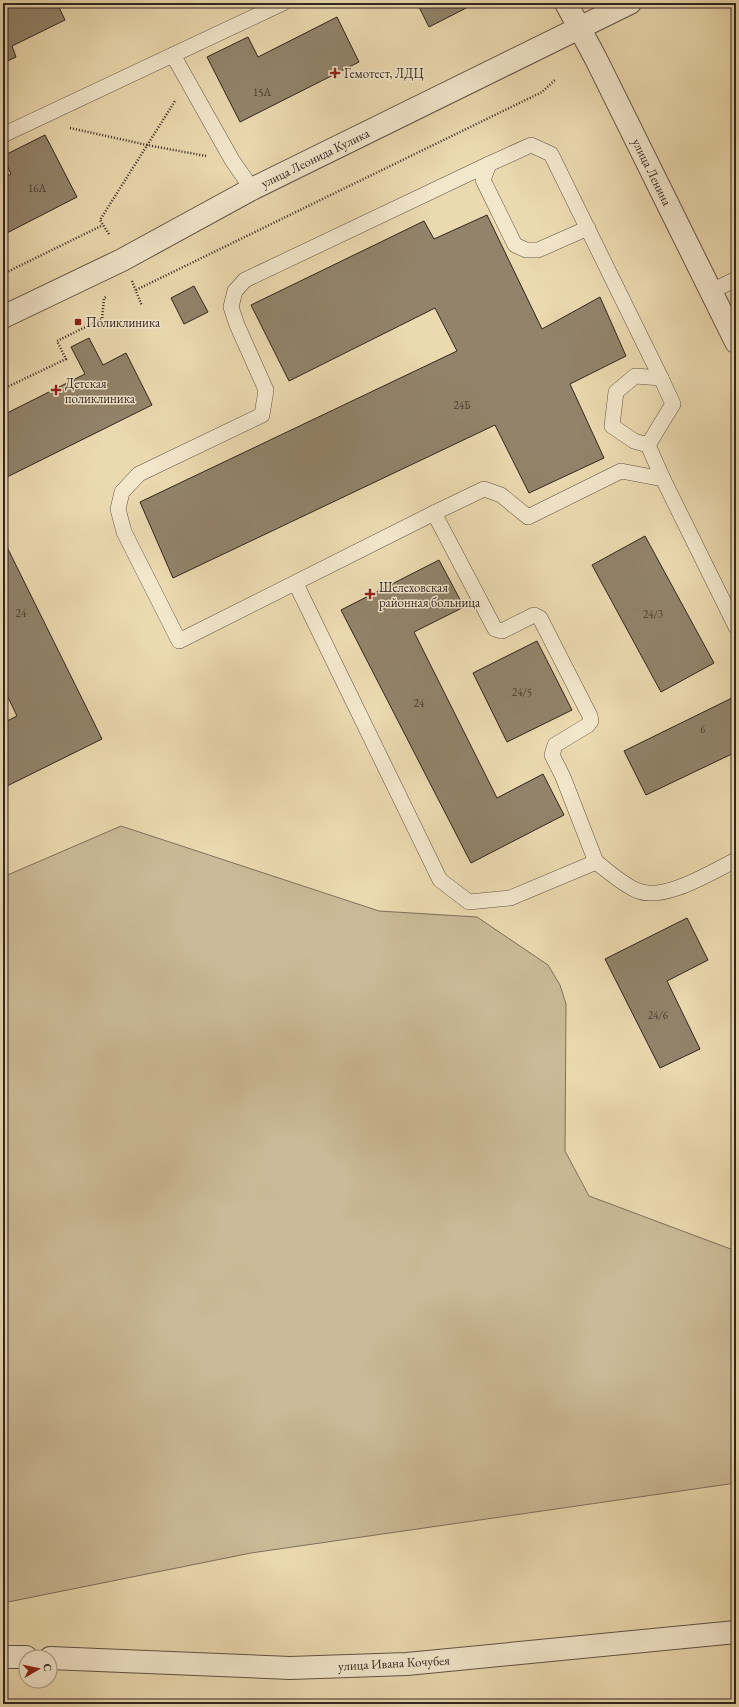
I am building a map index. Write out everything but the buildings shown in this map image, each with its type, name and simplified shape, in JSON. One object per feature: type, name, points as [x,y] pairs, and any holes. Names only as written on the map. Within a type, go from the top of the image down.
[{"type":"street","name":"улица Ленина","points":[[566,3],[712,291],[736,342]]},
{"type":"street","name":"улица Леонида Кулика","points":[[3,317],[122,260],[252,189],[630,3]]},
{"type":"street","name":"улица Ивана Кочубея","points":[[58,1658],[290,1668],[407,1664],[736,1632]]},
{"type":"street","points":[[3,1656],[18,1657]]},
{"type":"lane","points":[[3,135],[283,3]]},
{"type":"lane","points":[[173,55],[232,160],[252,189]]},
{"type":"lane","points":[[648,445],[674,404],[551,154],[531,145],[245,280],[235,291],[231,307],[237,326],[266,390],[262,415],[139,474],[122,492],[118,510],[124,532],[180,641],[484,489],[502,495],[528,517],[621,471],[663,479]]},
{"type":"lane","points":[[489,164],[483,180],[515,245],[526,250],[538,250],[588,228]]},
{"type":"lane","points":[[712,291],[736,280]]},
{"type":"lane","points":[[648,445],[634,441],[612,426],[616,392],[635,376],[662,378]]},
{"type":"lane","points":[[648,445],[663,479],[736,627]]},
{"type":"lane","points":[[434,513],[495,629],[502,631],[534,615],[540,618],[590,716],[591,721],[588,725],[555,745],[552,755],[562,776],[596,862],[636,890],[653,894],[673,890],[735,863]]},
{"type":"lane","points":[[296,584],[440,880],[469,902],[476,902],[510,898],[596,862]]},
{"type":"path","points":[[136,290],[542,92],[556,79]]},
{"type":"path","points":[[109,234],[100,220],[188,80]]},
{"type":"path","points":[[69,127],[147,145],[232,160]]},
{"type":"path","points":[[3,274],[103,225]]},
{"type":"path","points":[[130,275],[142,306]]},
{"type":"path","points":[[127,285],[132,282]]},
{"type":"path","points":[[3,390],[66,359],[57,341],[102,320],[104,298],[110,295]]},
{"type":"shaded area","points":[[121,826],[379,911],[477,917],[548,965],[560,985],[566,1004],[565,1151],[589,1196],[736,1251],[736,1483],[251,1553],[3,1603],[3,877]]},
{"type":"place","name":"Гемотест, ЛДЦ","points":[[335,73]]},
{"type":"place","name":"Поликлиника","points":[[78,322]]},
{"type":"place","name":"Детская поликлиника","points":[[56,390]]},
{"type":"place","name":"Шелеховская районная больница","points":[[370,594]]}]
